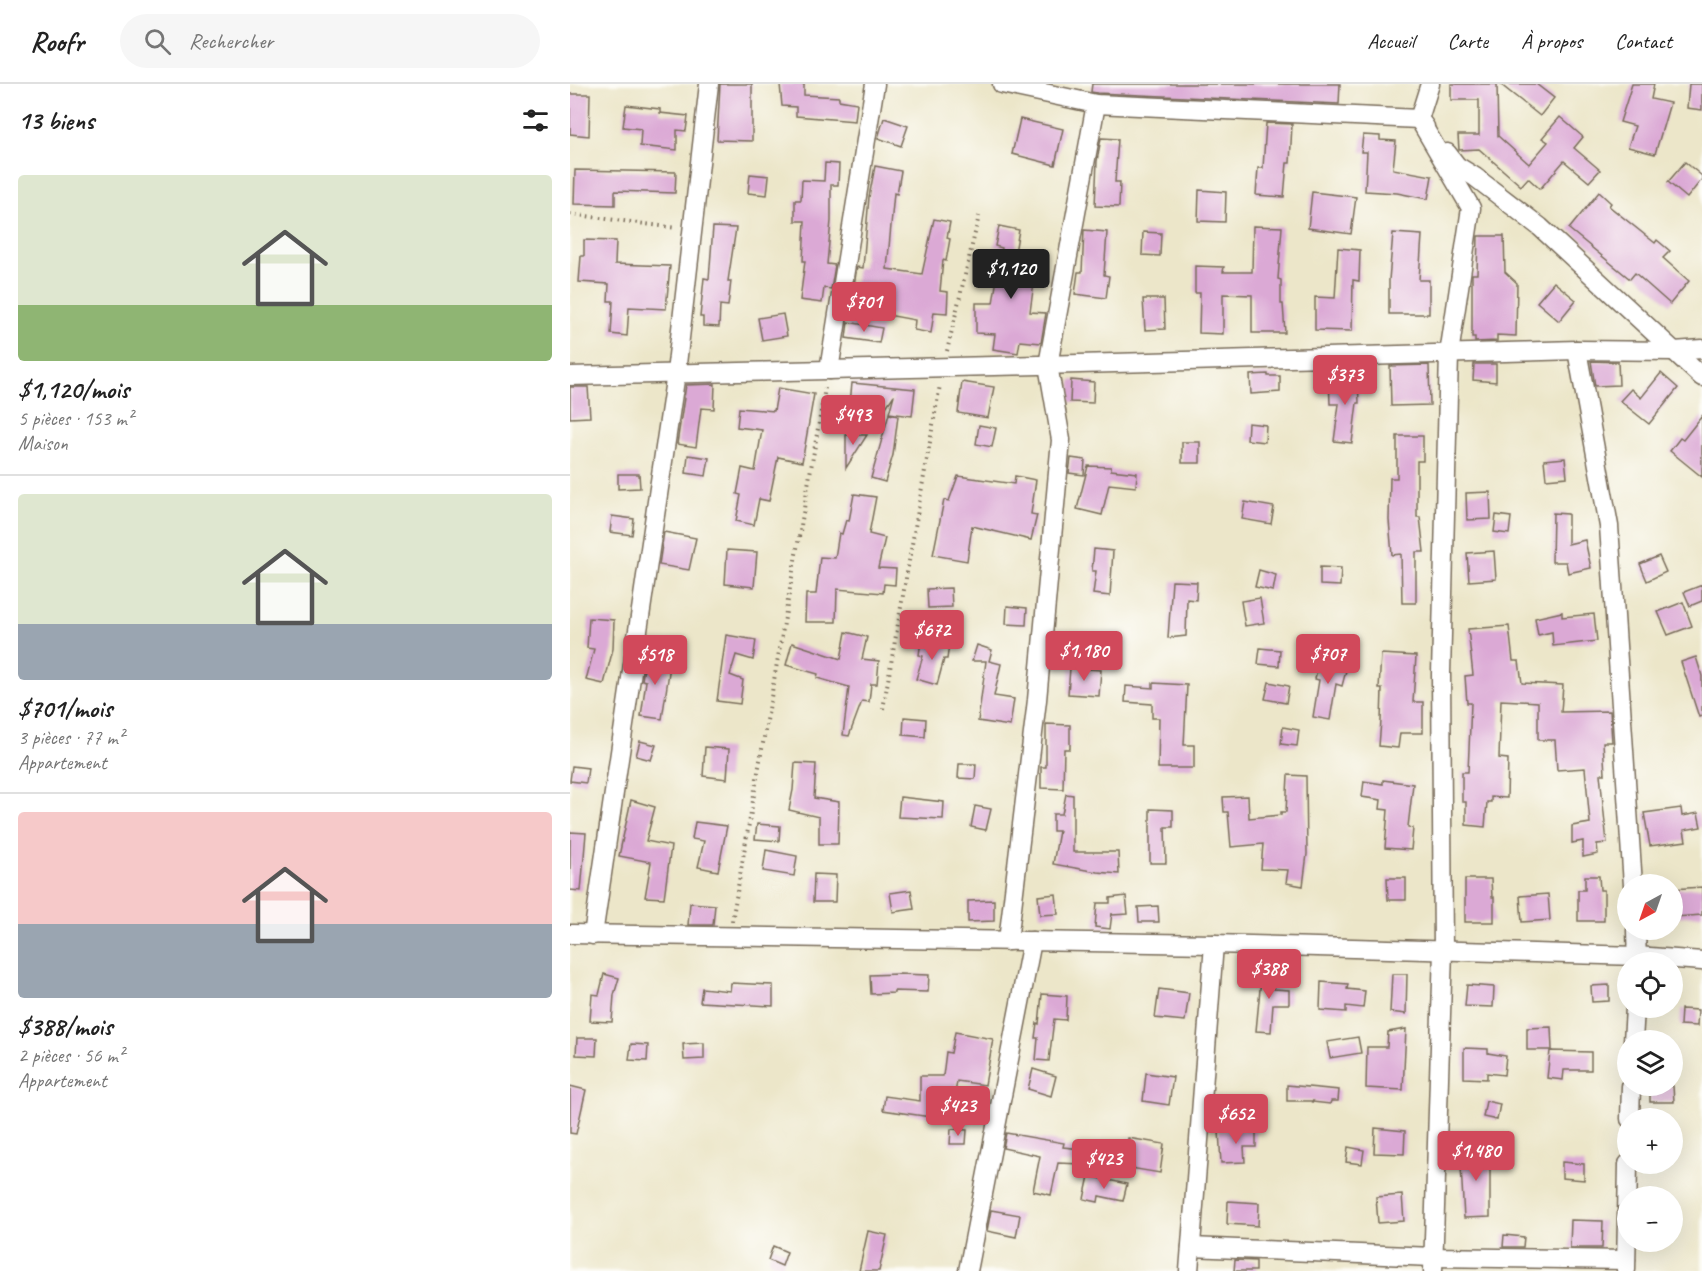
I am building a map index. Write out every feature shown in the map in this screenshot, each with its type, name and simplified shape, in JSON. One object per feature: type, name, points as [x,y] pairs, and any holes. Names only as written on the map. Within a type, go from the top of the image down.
[{"type":"street","points":[[593,935],[676,373],[709,84]]},
{"type":"street","points":[[829,370],[875,84]]},
{"type":"street","points":[[1002,84],[1096,105],[1419,119],[1458,166],[1540,227],[1702,377]]},
{"type":"street","points":[[1430,84],[1419,119],[1471,208],[1449,354],[1441,674],[1443,950],[1433,1264]]},
{"type":"street","points":[[1008,941],[1037,700],[1061,440],[1048,365],[1096,105]]},
{"type":"street","points":[[570,375],[1048,365],[1577,350],[1702,349]]},
{"type":"street","points":[[1577,350],[1609,526],[1632,874]]},
{"type":"street","points":[[570,934],[1214,944],[1443,950],[1617,959]]},
{"type":"street","points":[[968,1271],[1032,941]]},
{"type":"street","points":[[1189,1271],[1214,944]]},
{"type":"street","points":[[1683,961],[1702,961]]},
{"type":"street","points":[[1191,1247],[1433,1264],[1626,1265],[1628,1174]]},
{"type":"path","points":[[570,214],[692,230]]},
{"type":"path","points":[[883,709],[944,367],[979,216]]},
{"type":"path","points":[[729,937],[829,370]]},
{"type":"building","points":[[720,84],[752,84],[752,141],[717,140]]},
{"type":"building","points":[[780,84],[804,84],[804,95],[839,97],[839,100],[857,103],[855,121],[796,116],[796,107],[782,106]]},
{"type":"building","points":[[1092,84],[1340,84],[1339,104],[1097,93],[1091,92]]},
{"type":"building","points":[[1451,84],[1497,84],[1498,136],[1529,164],[1548,142],[1542,138],[1560,117],[1583,137],[1574,148],[1600,170],[1589,182],[1564,161],[1540,189],[1528,178],[1521,186],[1479,149],[1459,150],[1458,135],[1479,135],[1479,100],[1451,100]]},
{"type":"building","points":[[1500,84],[1536,84],[1554,98],[1540,116]]},
{"type":"building","points":[[1632,84],[1654,84],[1651,99],[1670,103],[1655,154],[1628,147],[1635,126],[1620,122]]},
{"type":"building","points":[[1689,84],[1702,84],[1702,110],[1687,108]]},
{"type":"building","points":[[570,94],[590,94],[589,136],[570,134]]},
{"type":"building","points":[[626,105],[660,109],[660,113],[688,116],[686,131],[677,130],[677,150],[640,146],[641,129],[623,127]]},
{"type":"building","points":[[884,118],[908,126],[901,146],[878,138]]},
{"type":"building","points":[[1020,119],[1063,129],[1055,165],[1012,154]]},
{"type":"building","points":[[1266,123],[1292,124],[1290,163],[1287,163],[1284,197],[1256,195],[1258,168],[1263,168]]},
{"type":"building","points":[[1363,135],[1380,136],[1380,140],[1396,141],[1393,169],[1432,176],[1428,199],[1397,193],[1365,191],[1367,152],[1361,152]]},
{"type":"building","points":[[1101,138],[1118,139],[1115,182],[1120,182],[1119,207],[1095,206],[1097,161]]},
{"type":"building","points":[[1685,162],[1702,176],[1687,198],[1668,182]]},
{"type":"building","points":[[825,163],[839,164],[838,185],[831,185],[831,221],[827,264],[835,265],[831,289],[824,288],[822,303],[800,300],[805,261],[803,261],[805,221],[795,221],[795,200],[801,200],[802,180],[824,181]]},
{"type":"building","points":[[875,166],[901,171],[897,194],[894,193],[887,269],[922,274],[934,219],[950,222],[947,238],[950,239],[946,261],[943,260],[940,291],[948,292],[947,313],[934,312],[931,333],[914,330],[915,320],[882,314],[886,296],[853,292],[857,267],[863,268],[869,197]]},
{"type":"building","points":[[575,170],[676,172],[675,193],[615,191],[615,205],[574,204]]},
{"type":"building","points":[[750,174],[769,176],[767,195],[748,193]]},
{"type":"building","points":[[1199,190],[1226,192],[1225,222],[1198,221]]},
{"type":"building","points":[[1312,192],[1356,197],[1351,234],[1308,228]]},
{"type":"building","points":[[1599,192],[1611,203],[1609,206],[1655,243],[1657,240],[1670,251],[1663,258],[1689,281],[1670,304],[1635,273],[1630,279],[1569,229]]},
{"type":"building","points":[[999,226],[1019,230],[1014,258],[1037,261],[1030,312],[1046,313],[1041,343],[1020,341],[1018,353],[993,349],[995,334],[976,333],[976,303],[993,303],[1002,248],[995,246]]},
{"type":"building","points":[[1253,226],[1282,227],[1278,279],[1281,280],[1281,304],[1283,304],[1285,333],[1252,333],[1252,295],[1223,294],[1223,334],[1199,333],[1200,293],[1195,293],[1195,266],[1224,267],[1223,272],[1252,272]]},
{"type":"building","points":[[713,227],[736,228],[728,281],[731,281],[728,306],[720,305],[719,327],[703,326],[703,317],[700,317],[704,278],[709,279]]},
{"type":"building","points":[[1084,230],[1107,232],[1104,275],[1109,276],[1106,298],[1075,294],[1078,272],[1082,272]]},
{"type":"building","points":[[1143,232],[1161,233],[1160,256],[1142,255]]},
{"type":"building","points":[[1393,233],[1422,235],[1419,280],[1429,280],[1429,314],[1389,314]]},
{"type":"building","points":[[1478,236],[1504,236],[1505,272],[1517,283],[1516,336],[1497,335],[1497,341],[1475,342],[1475,337],[1472,337],[1472,274],[1477,274]]},
{"type":"building","points":[[584,240],[616,241],[615,264],[670,266],[666,309],[629,307],[627,336],[611,334],[613,301],[608,301],[609,284],[579,282],[581,256],[584,256]]},
{"type":"building","points":[[1338,248],[1360,250],[1359,281],[1353,280],[1352,331],[1315,330],[1315,297],[1335,298]]},
{"type":"building","points":[[1554,282],[1576,300],[1559,321],[1537,302]]},
{"type":"building","points":[[1143,299],[1164,299],[1165,329],[1145,330]]},
{"type":"building","points":[[783,314],[787,336],[762,340],[758,318]]},
{"type":"building","points":[[848,322],[882,328],[879,343],[846,338]]},
{"type":"building","points":[[1591,361],[1618,362],[1619,385],[1595,386]]},
{"type":"building","points":[[1474,364],[1496,364],[1496,382],[1473,380]]},
{"type":"building","points":[[1429,365],[1430,405],[1391,406],[1390,366]]},
{"type":"building","points":[[1661,373],[1678,388],[1649,424],[1620,401],[1631,389],[1641,398]]},
{"type":"building","points":[[1268,374],[1268,376],[1280,376],[1280,392],[1251,394],[1250,375]]},
{"type":"building","points":[[1329,378],[1358,378],[1359,403],[1357,403],[1352,443],[1334,441],[1339,404],[1330,404]]},
{"type":"building","points":[[1071,380],[1094,382],[1093,403],[1070,402]]},
{"type":"building","points":[[962,382],[994,387],[988,418],[958,413]]},
{"type":"building","points":[[852,383],[915,389],[912,416],[889,413],[894,395],[886,407],[850,404]]},
{"type":"building","points":[[715,384],[714,409],[701,408],[696,447],[677,444],[686,385]]},
{"type":"building","points":[[570,387],[588,387],[590,417],[570,418]]},
{"type":"building","points":[[778,388],[814,394],[802,462],[778,457],[769,501],[759,499],[754,525],[736,521],[741,495],[737,494],[742,468],[755,471],[762,430],[737,427],[739,408],[774,411]]},
{"type":"building","points":[[889,414],[898,416],[893,455],[885,482],[871,478]]},
{"type":"building","points":[[1702,416],[1702,477],[1670,451],[1680,438],[1683,440]]},
{"type":"building","points":[[1248,423],[1266,425],[1265,442],[1247,440]]},
{"type":"building","points":[[979,425],[996,428],[992,447],[976,444]]},
{"type":"building","points":[[846,435],[867,435],[846,468]]},
{"type":"building","points":[[1397,436],[1423,436],[1423,461],[1417,461],[1417,517],[1420,517],[1424,552],[1416,552],[1416,603],[1402,603],[1401,554],[1392,555],[1389,520],[1390,478],[1397,478]]},
{"type":"building","points":[[1182,442],[1200,442],[1200,463],[1182,463]]},
{"type":"building","points":[[688,455],[709,458],[706,476],[686,473]]},
{"type":"building","points":[[1071,458],[1085,460],[1084,475],[1069,473]]},
{"type":"building","points":[[1565,458],[1567,477],[1546,479],[1544,460]]},
{"type":"building","points":[[1088,466],[1111,467],[1111,470],[1137,473],[1136,487],[1109,484],[1102,515],[1077,509]]},
{"type":"building","points":[[618,474],[639,474],[640,488],[618,489]]},
{"type":"building","points":[[958,476],[1014,484],[1015,476],[1036,480],[1031,514],[1037,515],[1031,540],[972,526],[967,561],[933,555],[944,500],[949,501]]},
{"type":"building","points":[[1490,492],[1491,519],[1467,520],[1466,493]]},
{"type":"building","points":[[854,494],[876,497],[869,534],[885,538],[878,568],[896,569],[895,585],[884,584],[883,593],[837,589],[836,622],[805,622],[806,594],[816,594],[820,557],[835,558],[839,533],[842,534],[846,520],[849,521]]},
{"type":"building","points":[[1245,502],[1274,507],[1271,524],[1242,519]]},
{"type":"building","points":[[1553,513],[1568,514],[1568,544],[1585,540],[1591,568],[1568,573],[1566,562],[1552,562]]},
{"type":"building","points":[[1496,515],[1511,517],[1509,534],[1494,532]]},
{"type":"building","points":[[612,516],[634,519],[632,535],[610,532]]},
{"type":"building","points":[[664,532],[696,538],[689,570],[659,565]]},
{"type":"building","points":[[1094,549],[1113,551],[1110,596],[1093,594],[1096,571],[1092,571]]},
{"type":"building","points":[[727,550],[757,552],[754,587],[725,584]]},
{"type":"building","points":[[1494,551],[1496,579],[1469,581],[1467,553]]},
{"type":"building","points":[[1659,556],[1666,572],[1647,581],[1640,564]]},
{"type":"building","points":[[1320,567],[1341,568],[1340,586],[1320,585]]},
{"type":"building","points":[[1259,570],[1276,575],[1273,591],[1255,587]]},
{"type":"building","points":[[1172,581],[1197,582],[1196,600],[1187,599],[1186,636],[1168,638]]},
{"type":"building","points":[[1702,585],[1702,601],[1690,606],[1684,592]]},
{"type":"building","points":[[951,588],[952,607],[928,608],[927,589]]},
{"type":"building","points":[[1260,598],[1264,623],[1245,626],[1241,601]]},
{"type":"building","points":[[1683,602],[1692,626],[1668,635],[1658,612]]},
{"type":"building","points":[[1007,606],[1027,608],[1026,625],[1006,624]]},
{"type":"building","points":[[1562,612],[1562,617],[1594,614],[1597,641],[1553,646],[1552,632],[1538,635],[1535,618]]},
{"type":"building","points":[[589,618],[614,620],[613,649],[604,684],[586,680],[594,649],[587,648]]},
{"type":"building","points":[[1509,626],[1513,661],[1519,661],[1522,683],[1563,685],[1561,712],[1610,711],[1612,742],[1603,742],[1605,774],[1600,774],[1607,843],[1597,844],[1598,854],[1583,857],[1583,841],[1572,843],[1572,826],[1590,823],[1585,768],[1557,770],[1555,740],[1538,740],[1538,702],[1501,700],[1499,758],[1508,759],[1507,798],[1491,797],[1491,802],[1487,802],[1485,827],[1466,825],[1466,802],[1462,802],[1462,772],[1468,772],[1471,703],[1467,703],[1465,676],[1473,675],[1468,629]]},
{"type":"building","points":[[846,632],[867,637],[862,659],[879,661],[877,684],[871,684],[869,702],[862,701],[849,736],[843,735],[849,687],[817,678],[818,674],[786,665],[792,643],[841,659]]},
{"type":"building","points":[[726,635],[756,640],[753,660],[736,655],[730,675],[743,680],[740,704],[717,701]]},
{"type":"building","points":[[921,641],[949,645],[947,659],[944,659],[937,685],[916,679],[923,656],[919,655]]},
{"type":"building","points":[[977,645],[992,650],[989,661],[1001,664],[994,696],[1014,699],[1010,726],[978,721],[986,661],[972,661]]},
{"type":"building","points":[[1260,648],[1280,650],[1279,666],[1258,664]]},
{"type":"building","points":[[1381,654],[1416,656],[1413,702],[1423,702],[1423,733],[1400,733],[1398,748],[1379,746]]},
{"type":"building","points":[[646,656],[671,659],[662,719],[641,716],[646,681],[642,680]]},
{"type":"building","points":[[1320,656],[1348,663],[1342,686],[1336,684],[1330,720],[1313,717],[1319,680],[1315,679]]},
{"type":"building","points":[[1696,657],[1702,676],[1702,716],[1699,717],[1681,662]]},
{"type":"building","points":[[1070,668],[1101,670],[1099,696],[1068,694]]},
{"type":"building","points":[[1269,682],[1289,686],[1286,703],[1265,699]]},
{"type":"building","points":[[1153,683],[1187,685],[1184,745],[1194,745],[1194,768],[1158,768],[1159,718],[1152,718],[1152,704],[1125,702],[1126,686],[1153,688]]},
{"type":"building","points":[[904,717],[926,719],[925,737],[903,735]]},
{"type":"building","points":[[1046,724],[1070,725],[1070,749],[1064,749],[1063,789],[1041,788],[1041,767],[1046,767]]},
{"type":"building","points":[[1283,727],[1299,730],[1297,746],[1281,744]]},
{"type":"building","points":[[640,741],[656,745],[651,760],[636,756]]},
{"type":"building","points":[[705,747],[729,749],[727,779],[703,776]]},
{"type":"building","points":[[795,763],[816,764],[814,798],[839,802],[838,844],[819,844],[819,817],[789,810]]},
{"type":"building","points":[[959,764],[976,764],[975,779],[958,778]]},
{"type":"building","points":[[572,766],[588,768],[586,783],[570,781]]},
{"type":"building","points":[[1288,775],[1306,776],[1307,854],[1303,886],[1286,883],[1288,870],[1261,869],[1263,844],[1231,847],[1228,812],[1224,812],[1223,797],[1248,796],[1249,818],[1281,815],[1281,812],[1286,812]]},
{"type":"building","points":[[1383,780],[1413,784],[1408,827],[1413,828],[1411,850],[1385,848],[1388,810],[1380,809],[1381,800],[1362,797],[1364,781],[1383,784]]},
{"type":"building","points":[[1066,794],[1073,795],[1073,852],[1118,852],[1119,874],[1053,864],[1059,831],[1053,831],[1053,814],[1062,814]]},
{"type":"building","points":[[900,797],[944,802],[943,819],[898,817]]},
{"type":"building","points":[[631,800],[655,807],[646,841],[671,846],[664,898],[645,897],[651,862],[619,856]]},
{"type":"building","points":[[975,806],[991,809],[986,830],[971,827]]},
{"type":"building","points":[[1681,808],[1682,816],[1698,813],[1701,827],[1684,830],[1686,841],[1650,846],[1644,813]]},
{"type":"building","points":[[1150,809],[1173,810],[1173,827],[1165,827],[1166,863],[1150,863]]},
{"type":"building","points":[[695,822],[727,826],[718,871],[698,867],[704,841],[692,839]]},
{"type":"building","points":[[757,824],[780,826],[779,841],[755,839]]},
{"type":"building","points":[[570,832],[586,833],[581,891],[570,890]]},
{"type":"building","points":[[766,850],[797,856],[794,876],[763,871]]},
{"type":"building","points":[[814,874],[836,875],[835,902],[813,902]]},
{"type":"building","points":[[1585,876],[1599,876],[1600,890],[1604,890],[1604,921],[1578,921],[1578,890],[1585,890]]},
{"type":"building","points":[[1387,878],[1406,878],[1406,900],[1388,900]]},
{"type":"building","points":[[1465,879],[1491,879],[1494,922],[1465,922]]},
{"type":"building","points":[[1702,887],[1702,915],[1683,916],[1683,888]]},
{"type":"building","points":[[911,890],[914,909],[893,912],[890,893]]},
{"type":"building","points":[[1056,894],[1058,914],[1040,915],[1038,896]]},
{"type":"building","points":[[1548,894],[1550,920],[1522,922],[1520,896]]},
{"type":"building","points":[[1126,896],[1128,914],[1112,915],[1112,913],[1110,929],[1095,927],[1097,903],[1110,903],[1110,898]]},
{"type":"building","points":[[994,900],[994,921],[968,922],[968,901]]},
{"type":"building","points":[[690,903],[715,905],[713,925],[688,925]]},
{"type":"building","points":[[1158,906],[1159,922],[1139,922],[1138,907]]},
{"type":"building","points":[[1262,968],[1275,970],[1274,989],[1289,990],[1289,1004],[1273,1004],[1271,1032],[1256,1031]]},
{"type":"building","points":[[604,974],[619,978],[614,995],[612,1022],[590,1021],[592,994],[599,995]]},
{"type":"building","points":[[1392,974],[1407,974],[1406,1014],[1390,1012]]},
{"type":"building","points":[[870,975],[929,975],[928,992],[894,991],[894,993],[871,994]]},
{"type":"building","points":[[1321,982],[1348,984],[1347,989],[1365,991],[1363,1008],[1346,1006],[1346,1012],[1320,1010]]},
{"type":"building","points":[[731,983],[773,985],[773,1006],[700,1002],[702,988],[730,991]]},
{"type":"building","points":[[1467,985],[1494,987],[1493,1007],[1465,1006]]},
{"type":"building","points":[[1609,985],[1609,1001],[1592,1002],[1591,986]]},
{"type":"building","points":[[1159,989],[1189,993],[1185,1021],[1155,1018]]},
{"type":"building","points":[[1042,994],[1067,996],[1066,1020],[1054,1019],[1049,1061],[1036,1060],[1038,1038],[1035,1038]]},
{"type":"building","points":[[1683,1009],[1698,1010],[1697,1026],[1680,1025]]},
{"type":"building","points":[[1551,1027],[1552,1050],[1527,1050],[1527,1028]]},
{"type":"building","points":[[1406,1029],[1403,1090],[1366,1088],[1367,1047],[1387,1047],[1388,1032]]},
{"type":"building","points":[[955,1032],[993,1039],[985,1085],[957,1081],[951,1120],[883,1110],[885,1096],[920,1101],[920,1076],[943,1076],[946,1052],[951,1053]]},
{"type":"building","points":[[1358,1037],[1361,1053],[1330,1058],[1327,1042]]},
{"type":"building","points":[[577,1038],[597,1038],[596,1056],[576,1055]]},
{"type":"building","points":[[704,1043],[704,1059],[684,1060],[683,1044]]},
{"type":"building","points":[[631,1044],[648,1045],[647,1061],[629,1060]]},
{"type":"building","points":[[1464,1048],[1488,1049],[1488,1053],[1506,1056],[1504,1075],[1487,1073],[1487,1079],[1464,1078]]},
{"type":"building","points":[[1550,1051],[1591,1052],[1591,1070],[1564,1070],[1563,1080],[1547,1078]]},
{"type":"building","points":[[1033,1069],[1056,1076],[1051,1096],[1028,1089]]},
{"type":"building","points":[[1146,1073],[1173,1077],[1169,1105],[1143,1101]]},
{"type":"building","points":[[1287,1085],[1339,1090],[1338,1101],[1331,1101],[1330,1104],[1313,1101],[1287,1101]]},
{"type":"building","points":[[570,1086],[586,1090],[576,1134],[570,1133]]},
{"type":"building","points":[[1650,1096],[1674,1096],[1674,1102],[1650,1102]]},
{"type":"building","points":[[1486,1101],[1500,1104],[1497,1120],[1483,1117]]},
{"type":"building","points":[[1375,1128],[1405,1131],[1404,1154],[1374,1153]]},
{"type":"building","points":[[951,1129],[967,1130],[966,1144],[950,1144]]},
{"type":"building","points":[[1219,1131],[1256,1131],[1256,1147],[1244,1147],[1245,1162],[1221,1163]]},
{"type":"building","points":[[1006,1133],[1064,1143],[1063,1147],[1082,1149],[1081,1164],[1058,1163],[1051,1195],[1033,1191],[1040,1156],[1003,1148]]},
{"type":"building","points":[[1128,1138],[1164,1144],[1160,1173],[1124,1167]]},
{"type":"building","points":[[1348,1147],[1364,1150],[1362,1164],[1346,1162]]},
{"type":"building","points":[[1460,1149],[1490,1149],[1490,1217],[1464,1218]]},
{"type":"building","points":[[1562,1162],[1584,1164],[1584,1180],[1562,1178]]},
{"type":"building","points":[[1089,1176],[1127,1184],[1123,1201],[1099,1196],[1098,1202],[1084,1199]]},
{"type":"building","points":[[1402,1195],[1404,1221],[1378,1223],[1376,1197]]},
{"type":"building","points":[[1228,1201],[1259,1203],[1258,1226],[1227,1224]]},
{"type":"building","points":[[991,1210],[1020,1215],[1016,1237],[987,1231]]},
{"type":"building","points":[[1571,1220],[1603,1221],[1602,1248],[1570,1248]]},
{"type":"building","points":[[868,1231],[887,1235],[879,1271],[859,1271]]},
{"type":"building","points":[[1504,1235],[1524,1237],[1523,1247],[1503,1247]]},
{"type":"building","points":[[773,1246],[787,1252],[782,1266],[768,1260]]},
{"type":"building","points":[[1235,1260],[1256,1261],[1256,1271],[1234,1271]]}]
